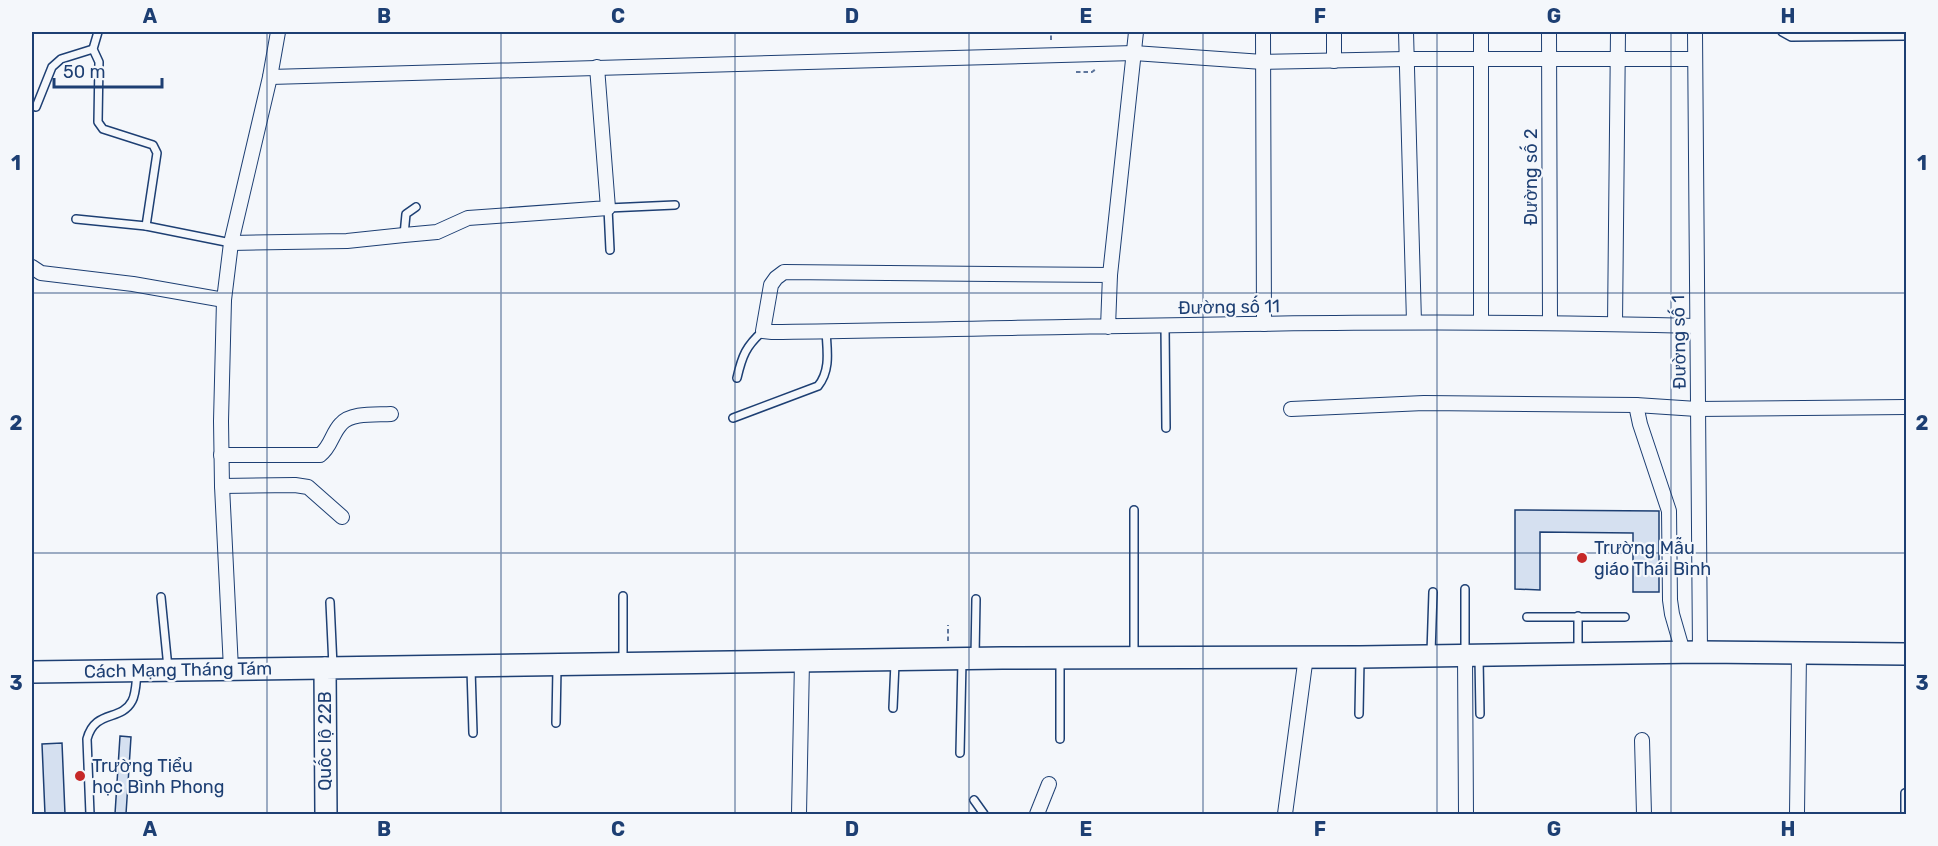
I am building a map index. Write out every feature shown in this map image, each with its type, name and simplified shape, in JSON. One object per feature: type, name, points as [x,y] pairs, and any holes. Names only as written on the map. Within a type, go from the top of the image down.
[{"type":"main road","name":"Cách Mạng Tháng Tám","points":[[32,672],[1060,657],[1360,657],[1692,652],[1906,654]]},
{"type":"main road","name":"Quốc lộ 22B","points":[[326,814],[329,668]]},
{"type":"street","points":[[231,669],[221,455],[224,300],[231,243],[278,32]]},
{"type":"street","points":[[1108,327],[1110,275],[1137,32]]},
{"type":"street","points":[[1263,32],[1264,324]]},
{"type":"street","points":[[1334,32],[1334,61]]},
{"type":"street","points":[[1406,32],[1414,322]]},
{"type":"street","points":[[1481,32],[1481,322]]},
{"type":"street","name":"Đường số 2","points":[[1549,32],[1550,322]]},
{"type":"street","points":[[1616,324],[1617,32]]},
{"type":"street","name":"Đường số 1","points":[[1692,652],[1697,409],[1695,32]]},
{"type":"street","points":[[270,76],[1134,53],[1263,62],[1406,59],[1695,59]]},
{"type":"street","points":[[231,243],[347,240],[437,232],[468,218],[608,208],[597,67]]},
{"type":"street","points":[[34,271],[133,284],[224,300]]},
{"type":"street","points":[[763,331],[771,285],[784,273],[1110,275]]},
{"type":"street","name":"Đường số 11","points":[[763,331],[1414,322],[1550,322],[1696,326]]},
{"type":"street","points":[[1291,409],[1424,403],[1636,405],[1697,409],[1906,407]]},
{"type":"street","points":[[1636,405],[1640,424],[1669,511],[1672,614],[1692,652]]},
{"type":"street","points":[[221,455],[320,455],[326,450],[341,423],[355,416],[391,414]]},
{"type":"street","points":[[222,486],[295,485],[308,487],[342,518]]},
{"type":"street","points":[[1797,814],[1799,653]]},
{"type":"street","points":[[1466,814],[1472,655]]},
{"type":"street","points":[[1285,814],[1306,656]]},
{"type":"street","points":[[799,814],[802,661]]},
{"type":"street","points":[[1642,740],[1644,814]]},
{"type":"street","points":[[1037,814],[1048,784]]},
{"type":"lane","points":[[98,32],[93,49],[99,62],[99,126],[153,145],[158,153],[146,226]]},
{"type":"lane","points":[[1782,32],[1791,37],[1906,36]]},
{"type":"lane","points":[[36,107],[52,67],[61,59],[93,49]]},
{"type":"lane","points":[[610,250],[608,208],[675,205]]},
{"type":"lane","points":[[404,235],[406,214],[417,207]]},
{"type":"lane","points":[[76,219],[146,226],[231,243]]},
{"type":"lane","points":[[1165,326],[1166,428]]},
{"type":"lane","points":[[737,378],[742,358],[749,344],[763,331]]},
{"type":"lane","points":[[733,418],[819,386],[824,378],[827,362],[826,331]]},
{"type":"lane","points":[[1134,510],[1134,657]]},
{"type":"lane","points":[[1465,590],[1480,714]]},
{"type":"lane","points":[[1431,655],[1434,592]]},
{"type":"lane","points":[[622,596],[623,664]]},
{"type":"lane","points":[[161,597],[168,671]]},
{"type":"lane","points":[[960,753],[976,598]]},
{"type":"lane","points":[[329,668],[330,602]]},
{"type":"lane","points":[[1578,616],[1578,654]]},
{"type":"lane","points":[[1527,617],[1625,617]]},
{"type":"lane","points":[[1060,657],[1060,739]]},
{"type":"lane","points":[[1359,714],[1360,657]]},
{"type":"lane","points":[[893,708],[895,660]]},
{"type":"lane","points":[[556,723],[557,665]]},
{"type":"lane","points":[[471,666],[473,733]]},
{"type":"lane","points":[[90,814],[87,739],[90,728],[94,723],[126,709],[133,700],[138,671]]},
{"type":"lane","points":[[1905,793],[1905,814]]},
{"type":"lane","points":[[974,800],[984,814]]},
{"type":"building","points":[[1515,510],[1659,511],[1659,592],[1633,592],[1633,533],[1540,532],[1540,590],[1515,589]]},
{"type":"building","points":[[120,736],[131,737],[126,814],[115,814]]},
{"type":"building","points":[[62,743],[65,814],[45,814],[42,744]]},
{"type":"place","name":"Trường Mẫu giáo Thái Bình","points":[[1582,558]]},
{"type":"place","name":"Trường Tiểu học Bình Phong","points":[[80,776]]}]
